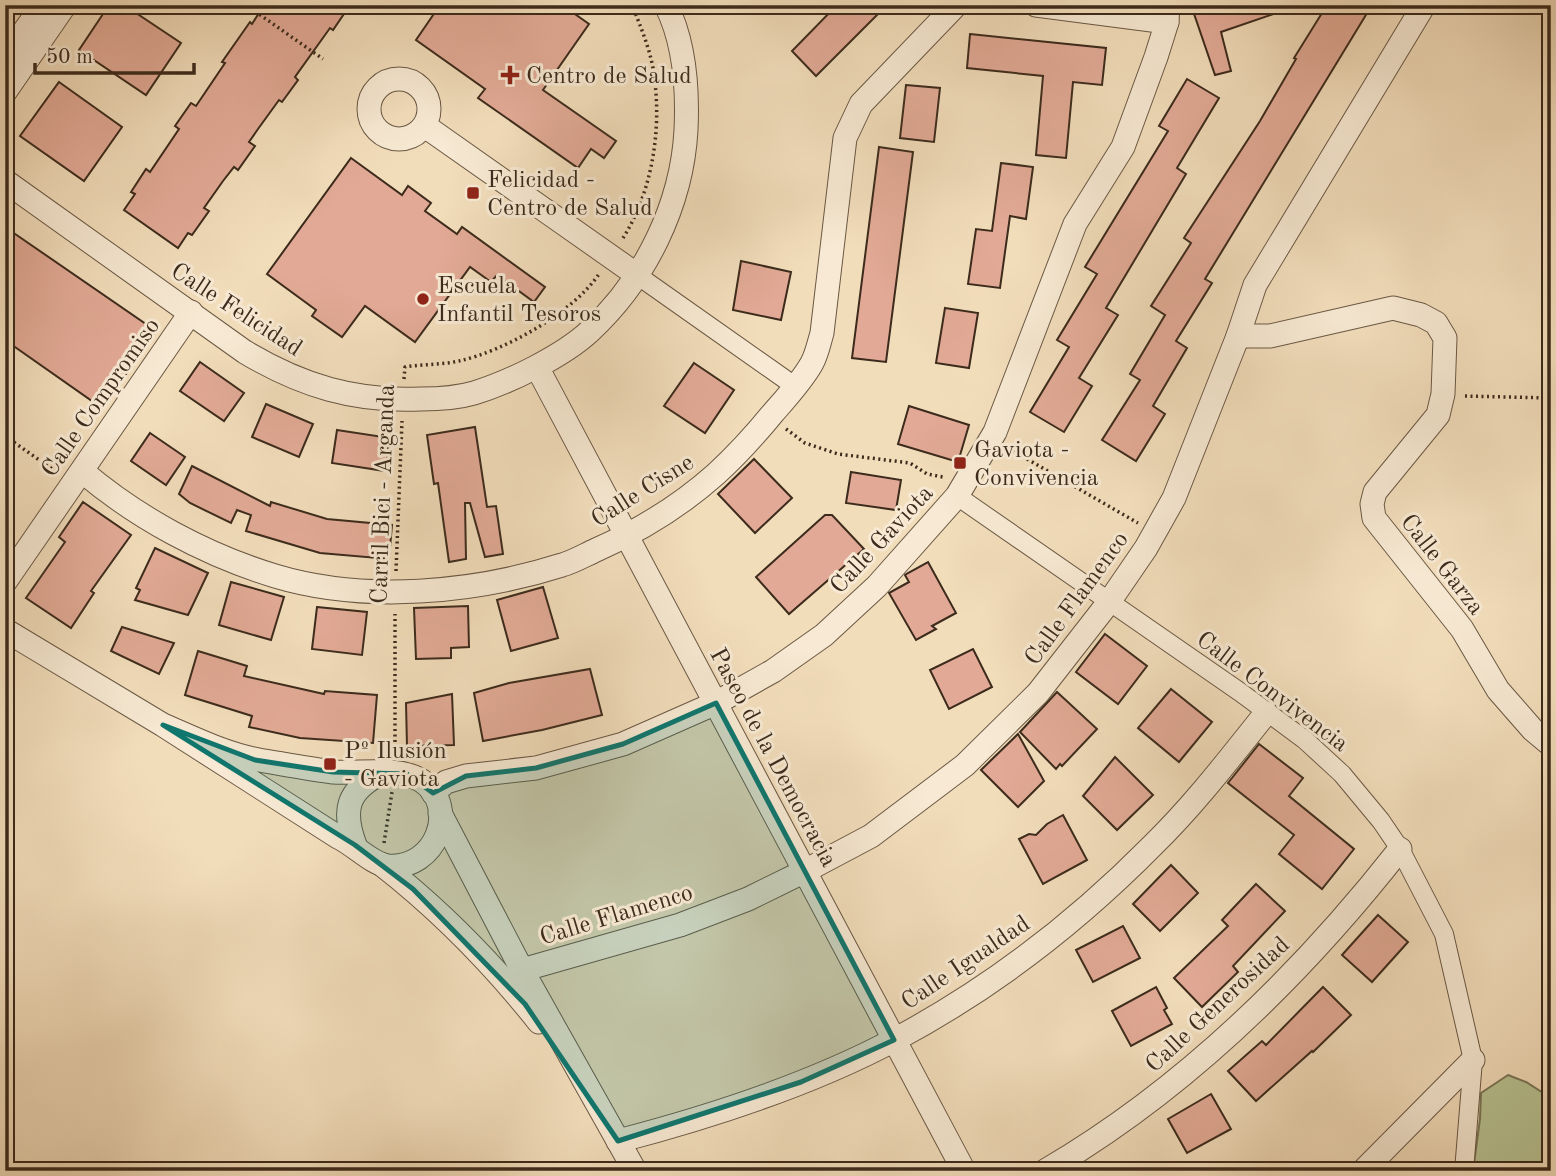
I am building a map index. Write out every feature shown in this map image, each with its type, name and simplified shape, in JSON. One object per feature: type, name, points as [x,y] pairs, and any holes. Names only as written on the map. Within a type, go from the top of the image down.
[{"type":"street","points":[[5,58],[43,5]]},
{"type":"street","points":[[5,92],[65,5]]},
{"type":"street","name":"Calle Felicidad","points":[[5,181],[245,352],[278,372],[328,391],[368,398],[439,399],[473,394],[537,367],[589,332],[637,275],[659,234],[675,196],[685,151],[687,96],[681,49],[666,5]]},
{"type":"street","name":"Calle Cisne","points":[[77,477],[99,485],[209,552],[277,577],[337,589],[395,591],[468,588],[564,565],[627,536],[692,495],[741,452],[796,387],[813,362],[822,333],[845,138],[861,104],[956,5]]},
{"type":"street","points":[[1036,5],[1167,14]]},
{"type":"street","name":"Calle Flamenco","points":[[522,970],[680,925],[748,899],[805,872],[871,836],[965,765],[1038,694],[1109,602],[1174,498],[1238,337],[1255,285],[1424,5]]},
{"type":"street","name":"Calle Gaviota","points":[[437,803],[446,782],[536,768],[623,744],[716,703],[774,671],[824,635],[877,586],[962,489],[991,439],[1075,224],[1123,147],[1156,57],[1167,14]]},
{"type":"street","points":[[425,126],[796,387]]},
{"type":"street","name":"Calle Garza","points":[[1238,337],[1270,335],[1393,308],[1421,314],[1436,324],[1445,338],[1443,394],[1438,415],[1375,492],[1372,504],[1374,517],[1462,629],[1498,690],[1533,730],[1551,745]]},
{"type":"street","name":"Calle Compromiso","points":[[5,582],[191,312]]},
{"type":"street","name":"Paseo de la Democracia","points":[[537,367],[964,1171]]},
{"type":"street","name":"Calle Convivencia","points":[[962,489],[1109,602],[1305,740],[1342,774],[1381,821],[1400,849],[1444,934],[1473,1060],[1464,1171]]},
{"type":"street","points":[[5,630],[355,845],[458,919],[498,955],[522,970]]},
{"type":"street","name":"Calle Igualdad","points":[[618,1141],[801,1082],[894,1040],[960,1002],[1036,947],[1099,895],[1153,845],[1266,712]]},
{"type":"street","points":[[163,725],[228,752],[255,760],[333,772],[407,774],[423,782],[437,803],[522,970],[635,1171]]},
{"type":"street","points":[[355,845],[347,824],[349,807],[357,790],[368,780],[388,773]]},
{"type":"street","points":[[377,863],[403,865],[426,853],[437,838],[441,825],[437,803]]},
{"type":"street","name":"Calle Generosidad","points":[[1045,1171],[1081,1149],[1171,1085],[1256,1009],[1347,915],[1400,849]]},
{"type":"street","points":[[414,889],[479,951],[525,1004],[544,1028],[618,1141]]},
{"type":"street","points":[[1363,1171],[1473,1060]]},
{"type":"path","points":[[246,5],[323,59]]},
{"type":"path","name":"Carril Bici - Arganda","points":[[377,863],[381,855],[388,773],[405,367],[477,356],[517,339],[541,325],[586,290],[626,234],[646,187],[654,148],[655,83],[642,30],[632,5]]},
{"type":"path","points":[[1443,394],[1492,398],[1551,398]]},
{"type":"path","points":[[770,417],[805,443],[838,454],[911,463],[962,489]]},
{"type":"path","points":[[5,436],[77,477]]},
{"type":"path","points":[[991,439],[1154,533]]},
{"type":"highlighted area","points":[[716,703],[894,1040],[801,1082],[618,1141],[525,1004],[413,889],[355,845],[163,725],[255,760],[333,772],[407,774],[433,793],[466,776],[536,768],[623,744]]},
{"type":"green space","points":[[1508,1075],[1526,1082],[1551,1098],[1551,1171],[1473,1171],[1481,1093]]},
{"type":"building","points":[[109,5],[124,5],[181,43],[146,95],[79,50]]},
{"type":"building","points":[[264,5],[350,5],[295,77],[298,80],[282,102],[279,100],[249,142],[255,146],[238,170],[234,167],[223,181],[204,208],[209,211],[192,235],[188,233],[178,248],[124,210],[135,194],[131,192],[146,169],[150,172],[179,129],[175,126],[191,103],[196,106],[225,63],[222,62]]},
{"type":"building","name":"Centro de Salud","points":[[440,5],[562,5],[589,24],[543,90],[616,141],[604,158],[591,149],[578,168],[478,98],[485,89],[416,40]]},
{"type":"building","points":[[837,5],[887,5],[816,76],[792,51]]},
{"type":"building","points":[[1191,5],[1290,5],[1291,8],[1221,32],[1231,71],[1215,75]]},
{"type":"building","points":[[1327,5],[1372,5],[1205,279],[1212,283],[1176,341],[1187,348],[1153,406],[1165,414],[1136,461],[1102,440],[1140,380],[1130,374],[1165,315],[1151,306],[1191,243],[1184,238],[1260,121]]},
{"type":"building","points":[[970,34],[1106,48],[1102,85],[1073,82],[1066,158],[1036,155],[1043,76],[967,68]]},
{"type":"building","points":[[1187,79],[1219,98],[1177,168],[1186,174],[1106,308],[1118,315],[1079,378],[1092,386],[1064,432],[1030,412],[1069,347],[1057,340],[1097,274],[1085,267],[1168,131],[1159,126]]},
{"type":"building","points":[[59,82],[122,127],[84,181],[20,136]]},
{"type":"building","points":[[906,85],[940,88],[934,142],[900,138]]},
{"type":"building","points":[[879,147],[913,152],[886,362],[852,358]]},
{"type":"building","points":[[351,158],[402,195],[408,186],[431,203],[425,211],[457,234],[462,227],[545,287],[534,302],[497,275],[491,282],[470,267],[415,342],[365,306],[342,337],[312,316],[316,310],[267,274]]},
{"type":"building","points":[[1001,163],[1033,167],[1026,219],[1010,216],[1000,288],[968,284],[976,229],[992,231]]},
{"type":"building","points":[[5,227],[156,331],[102,408],[5,340]]},
{"type":"building","points":[[741,261],[791,272],[781,320],[733,310]]},
{"type":"building","points":[[945,308],[978,313],[969,368],[936,363]]},
{"type":"building","points":[[200,362],[244,393],[224,421],[180,391]]},
{"type":"building","points":[[694,363],[734,390],[705,433],[664,406]]},
{"type":"building","points":[[266,404],[313,424],[299,457],[252,437]]},
{"type":"building","points":[[909,406],[969,425],[958,462],[898,444]]},
{"type":"building","points":[[475,427],[487,507],[496,506],[503,554],[485,557],[470,503],[465,503],[466,559],[449,562],[438,483],[434,484],[427,435]]},
{"type":"building","points":[[337,430],[390,438],[385,471],[332,463]]},
{"type":"building","points":[[150,433],[185,457],[166,485],[131,461]]},
{"type":"building","points":[[754,459],[792,498],[755,533],[718,494]]},
{"type":"building","points":[[192,466],[270,506],[271,502],[327,519],[392,525],[389,559],[320,553],[246,531],[251,515],[237,510],[231,523],[190,503],[179,494]]},
{"type":"building","points":[[851,472],[901,480],[896,510],[846,503]]},
{"type":"building","points":[[83,502],[131,535],[91,591],[94,593],[71,628],[26,598],[65,542],[59,537]]},
{"type":"building","points":[[825,515],[832,515],[864,549],[789,614],[756,577]]},
{"type":"building","points":[[155,548],[208,573],[188,615],[135,600],[140,590],[136,588]]},
{"type":"building","points":[[928,562],[956,613],[932,626],[936,629],[916,640],[889,593],[909,582],[905,575]]},
{"type":"building","points":[[231,582],[284,597],[271,640],[219,625]]},
{"type":"building","points":[[543,587],[558,638],[511,651],[497,600]]},
{"type":"building","points":[[468,606],[469,647],[451,648],[451,658],[416,659],[414,608]]},
{"type":"building","points":[[317,607],[367,612],[362,655],[312,649]]},
{"type":"building","points":[[122,627],[174,643],[159,674],[111,651]]},
{"type":"building","points":[[1105,634],[1147,666],[1118,704],[1076,672]]},
{"type":"building","points":[[973,649],[992,687],[949,709],[930,670]]},
{"type":"building","points":[[198,651],[247,666],[244,676],[324,694],[325,691],[377,695],[373,743],[300,738],[249,727],[252,716],[185,695]]},
{"type":"building","points":[[590,669],[602,715],[483,741],[474,693],[509,683]]},
{"type":"building","points":[[1171,689],[1212,722],[1179,762],[1138,728]]},
{"type":"building","points":[[1057,692],[1097,729],[1056,769],[1020,732]]},
{"type":"building","points":[[452,694],[454,745],[407,746],[406,703]]},
{"type":"building","points":[[1018,734],[1044,781],[1018,807],[981,770]]},
{"type":"building","points":[[1259,744],[1303,778],[1289,796],[1354,849],[1322,889],[1279,854],[1294,835],[1228,783]]},
{"type":"building","points":[[1115,757],[1153,795],[1117,830],[1083,796]]},
{"type":"building","points":[[1063,815],[1087,860],[1043,884],[1019,839],[1029,834],[1036,835],[1047,824]]},
{"type":"building","points":[[1171,865],[1198,893],[1160,931],[1133,904]]},
{"type":"building","points":[[1256,884],[1285,911],[1233,966],[1238,972],[1202,1007],[1174,978],[1228,926],[1222,920]]},
{"type":"building","points":[[1378,915],[1408,942],[1372,982],[1342,955]]},
{"type":"building","points":[[1123,926],[1140,958],[1093,982],[1076,950]]},
{"type":"building","points":[[1156,987],[1172,1024],[1131,1046],[1112,1011]]},
{"type":"building","points":[[1323,987],[1351,1015],[1256,1101],[1228,1071],[1262,1041],[1266,1045]]},
{"type":"building","points":[[1211,1094],[1231,1129],[1187,1153],[1168,1119]]},
{"type":"place","name":"Centro de Salud","points":[[510,75]]},
{"type":"place","name":"Felicidad - Centro de Salud","points":[[473,193]]},
{"type":"place","name":"Escuela Infantil Tesoros","points":[[423,299]]},
{"type":"place","name":"Gaviota - Convivencia","points":[[960,463]]},
{"type":"place","name":"Pº Ilusión - Gaviota","points":[[330,764]]}]
